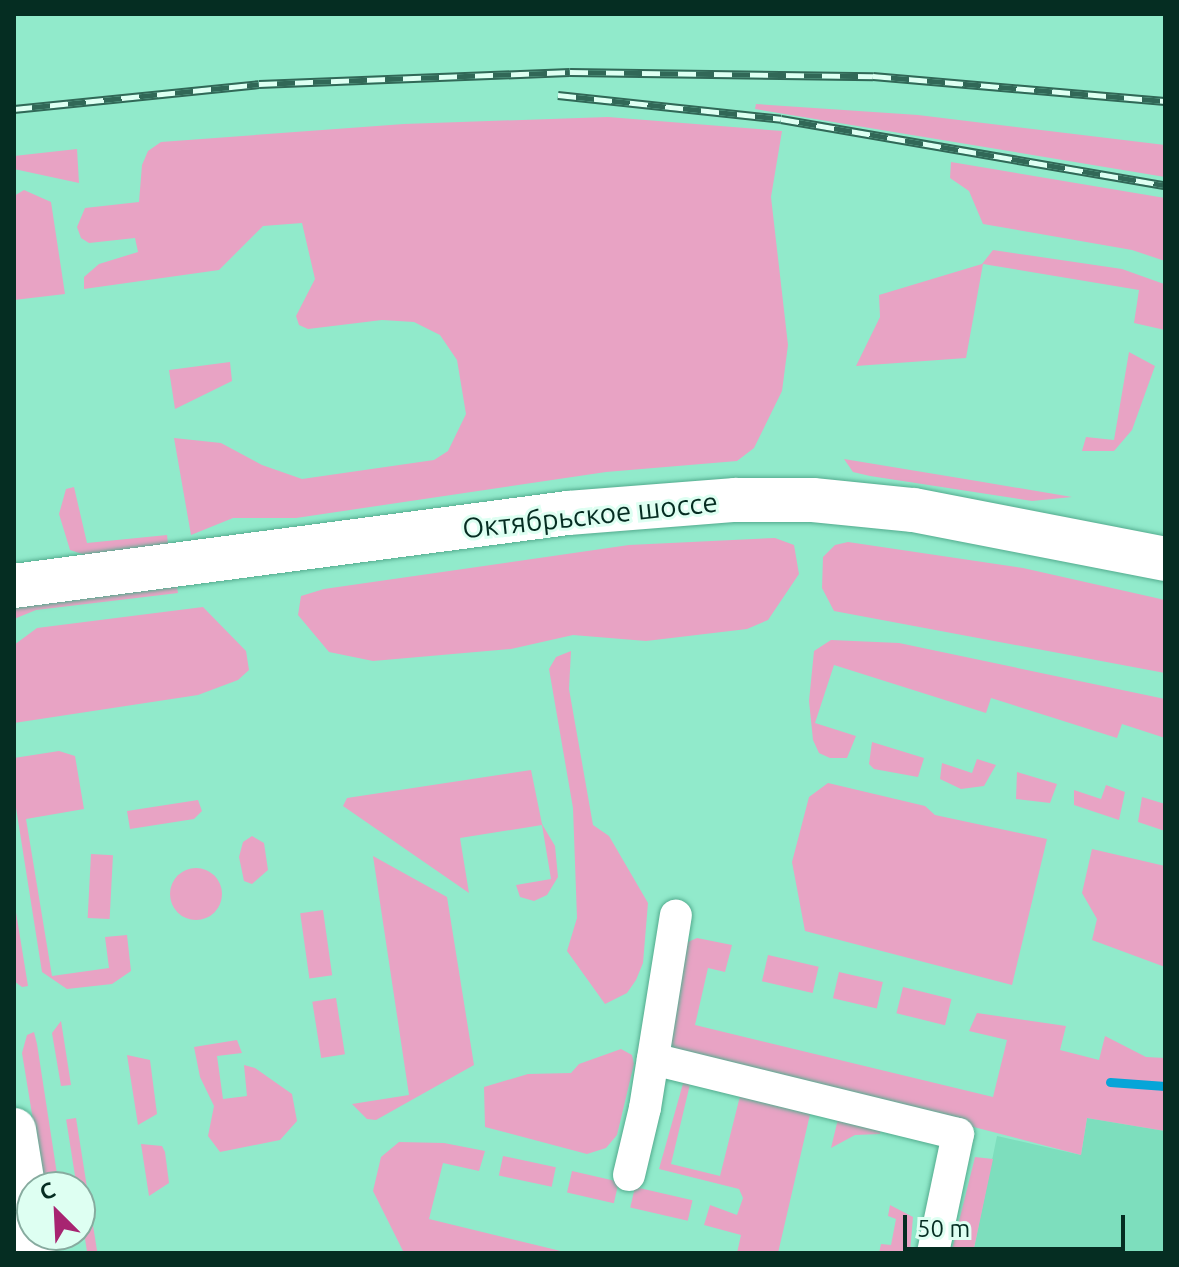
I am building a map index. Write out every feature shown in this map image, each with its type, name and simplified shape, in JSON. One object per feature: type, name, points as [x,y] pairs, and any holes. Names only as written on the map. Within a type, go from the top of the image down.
[{"type":"street","name":"Октябрьское шоссе","points":[[14,586],[568,513],[735,500],[813,500],[914,510],[1165,559]]},
{"type":"street","points":[[629,1175],[653,1059],[676,915]]},
{"type":"street","points":[[653,1059],[958,1134],[933,1253]]},
{"type":"street","points":[[14,1130],[34,1253]]},
{"type":"shaded area","points":[[756,104],[918,115],[1165,145],[1165,177],[755,109]]},
{"type":"shaded area","points":[[608,117],[782,131],[771,197],[788,345],[782,391],[754,448],[737,461],[606,472],[296,518],[233,518],[191,535],[174,438],[221,443],[262,465],[302,479],[434,460],[448,451],[466,414],[457,360],[440,335],[414,322],[382,320],[308,329],[299,325],[296,316],[315,279],[302,223],[263,226],[219,270],[84,289],[84,277],[99,264],[138,252],[135,238],[89,243],[81,238],[77,227],[85,208],[139,202],[142,165],[148,151],[161,142],[404,124]]},
{"type":"shaded area","points":[[77,149],[79,183],[14,169],[14,156]]},
{"type":"shaded area","points":[[951,162],[1165,198],[1165,261],[1132,250],[983,224],[969,191],[950,178]]},
{"type":"shaded area","points":[[24,190],[51,202],[65,294],[14,300],[14,196]]},
{"type":"shaded area","points":[[993,250],[1122,269],[1164,284],[1165,330],[1134,323],[1139,290],[983,264],[966,358],[856,366],[880,317],[879,295],[982,264]]},
{"type":"shaded area","points":[[1129,352],[1155,366],[1132,430],[1114,451],[1082,451],[1086,437],[1114,440]]},
{"type":"shaded area","points":[[230,362],[232,381],[175,409],[169,370]]},
{"type":"shaded area","points":[[844,459],[1072,497],[1032,501],[870,476],[853,472]]},
{"type":"shaded area","points":[[74,487],[87,543],[167,535],[168,544],[85,555],[70,550],[59,514],[66,489]]},
{"type":"shaded area","points":[[775,538],[794,545],[799,574],[768,620],[747,629],[646,641],[573,635],[511,649],[373,661],[329,652],[298,615],[301,596],[324,589],[629,545]]},
{"type":"shaded area","points":[[848,542],[1023,568],[1165,600],[1165,673],[834,611],[822,588],[823,557],[835,545]]},
{"type":"shaded area","points":[[177,587],[178,593],[36,610],[14,619],[14,609],[31,604]]},
{"type":"shaded area","points":[[203,607],[246,651],[249,670],[238,680],[198,695],[14,723],[14,645],[37,628]]},
{"type":"shaded area","points":[[831,640],[899,643],[1165,699],[1165,738],[1122,724],[1117,738],[991,698],[986,713],[834,665],[815,723],[856,736],[847,758],[830,758],[819,753],[813,740],[809,701],[814,651]]},
{"type":"shaded area","points":[[571,651],[569,689],[593,825],[609,836],[648,903],[643,963],[636,980],[627,993],[605,1004],[567,951],[577,918],[573,808],[549,669],[556,657]]},
{"type":"shaded area","points":[[872,742],[924,758],[918,777],[874,769],[869,764]]},
{"type":"shaded area","points":[[59,751],[75,756],[84,809],[26,819],[52,976],[109,968],[105,937],[127,935],[131,971],[112,984],[67,989],[42,972],[14,795],[14,758]]},
{"type":"shaded area","points":[[977,759],[996,765],[984,786],[961,789],[940,779],[942,763],[972,773]]},
{"type":"shaded area","points":[[531,770],[542,824],[555,846],[558,877],[547,895],[534,901],[520,897],[516,885],[551,879],[542,825],[460,838],[469,893],[343,806],[347,798]]},
{"type":"shaded area","points":[[1017,772],[1057,784],[1050,803],[1016,799]]},
{"type":"shaded area","points":[[828,783],[925,806],[935,815],[1047,839],[1012,985],[805,931],[792,862],[809,797]]},
{"type":"shaded area","points":[[1106,785],[1125,792],[1119,820],[1074,805],[1074,790],[1101,799]]},
{"type":"shaded area","points":[[1142,797],[1165,804],[1165,831],[1138,822]]},
{"type":"shaded area","points":[[198,800],[202,811],[194,819],[130,829],[127,811]]},
{"type":"shaded area","points":[[252,836],[264,843],[268,870],[252,884],[244,881],[239,857],[243,842]]},
{"type":"shaded area","points":[[1092,849],[1165,866],[1165,967],[1092,940],[1097,919],[1082,893]]},
{"type":"shaded area","points":[[91,854],[113,855],[110,919],[88,918]]},
{"type":"shaded area","points":[[373,856],[447,897],[474,1065],[376,1120],[367,1119],[352,1104],[409,1095]]},
{"type":"shaded area","points":[[196,868],[214,876],[222,894],[214,912],[196,920],[178,912],[170,894],[178,876]]},
{"type":"shaded area","points":[[14,900],[28,986],[22,987],[14,981]]},
{"type":"shaded area","points":[[323,910],[332,975],[309,979],[300,913]]},
{"type":"shaded area","points":[[697,938],[732,945],[725,972],[708,968],[695,1025],[993,1097],[1007,1040],[969,1031],[977,1013],[1066,1026],[1060,1050],[1099,1060],[1105,1036],[1146,1057],[1165,1058],[1165,1131],[1087,1118],[1081,1155],[670,1048],[681,945]]},
{"type":"shaded area","points":[[768,955],[819,967],[813,993],[762,981]]},
{"type":"shaded area","points":[[839,972],[883,982],[877,1008],[833,998]]},
{"type":"shaded area","points":[[903,987],[952,999],[945,1025],[896,1013]]},
{"type":"shaded area","points":[[336,998],[345,1054],[321,1058],[312,1002]]},
{"type":"shaded area","points":[[61,1021],[71,1085],[61,1086],[52,1033]]},
{"type":"shaded area","points":[[34,1032],[37,1044],[57,1171],[41,1171],[22,1053],[27,1035]]},
{"type":"shaded area","points":[[237,1040],[242,1053],[217,1056],[223,1099],[247,1096],[244,1065],[255,1068],[292,1094],[297,1121],[280,1140],[220,1152],[208,1136],[214,1106],[200,1077],[194,1047]]},
{"type":"shaded area","points":[[621,1049],[632,1055],[634,1064],[617,1135],[606,1148],[587,1154],[485,1127],[484,1087],[528,1074],[571,1073],[579,1064]]},
{"type":"shaded area","points":[[127,1055],[150,1060],[157,1114],[138,1125]]},
{"type":"shaded area","points":[[684,1080],[691,1080],[671,1164],[720,1176],[741,1092],[811,1110],[778,1253],[737,1253],[741,1235],[704,1225],[710,1205],[737,1215],[743,1198],[739,1189],[659,1169]]},
{"type":"shaded area","points":[[839,1115],[881,1128],[880,1134],[855,1135],[831,1148]]},
{"type":"shaded area","points":[[76,1118],[84,1171],[74,1171],[66,1120]]},
{"type":"shaded area","points":[[1087,1118],[1165,1131],[1165,1253],[973,1253],[997,1136],[1081,1155]]},
{"type":"shaded area","points":[[399,1142],[444,1143],[485,1151],[479,1171],[443,1163],[429,1219],[569,1253],[404,1253],[373,1191],[381,1157]]},
{"type":"shaded area","points":[[141,1144],[162,1146],[165,1152],[169,1183],[149,1196]]},
{"type":"shaded area","points":[[503,1156],[556,1167],[552,1187],[499,1176]]},
{"type":"shaded area","points":[[975,1157],[993,1159],[973,1253],[951,1253]]},
{"type":"shaded area","points":[[572,1171],[619,1182],[614,1203],[567,1192]]},
{"type":"shaded area","points":[[635,1187],[692,1200],[688,1221],[630,1207]]},
{"type":"shaded area","points":[[890,1205],[913,1217],[910,1253],[879,1253],[881,1244],[891,1245],[896,1219],[888,1216]]},
{"type":"waterway","points":[[1110,1082],[1165,1086]]},
{"type":"railway","points":[[14,109],[259,84],[570,72],[873,76],[1165,101]]},
{"type":"railway","points":[[558,95],[781,119],[1165,185]]}]
